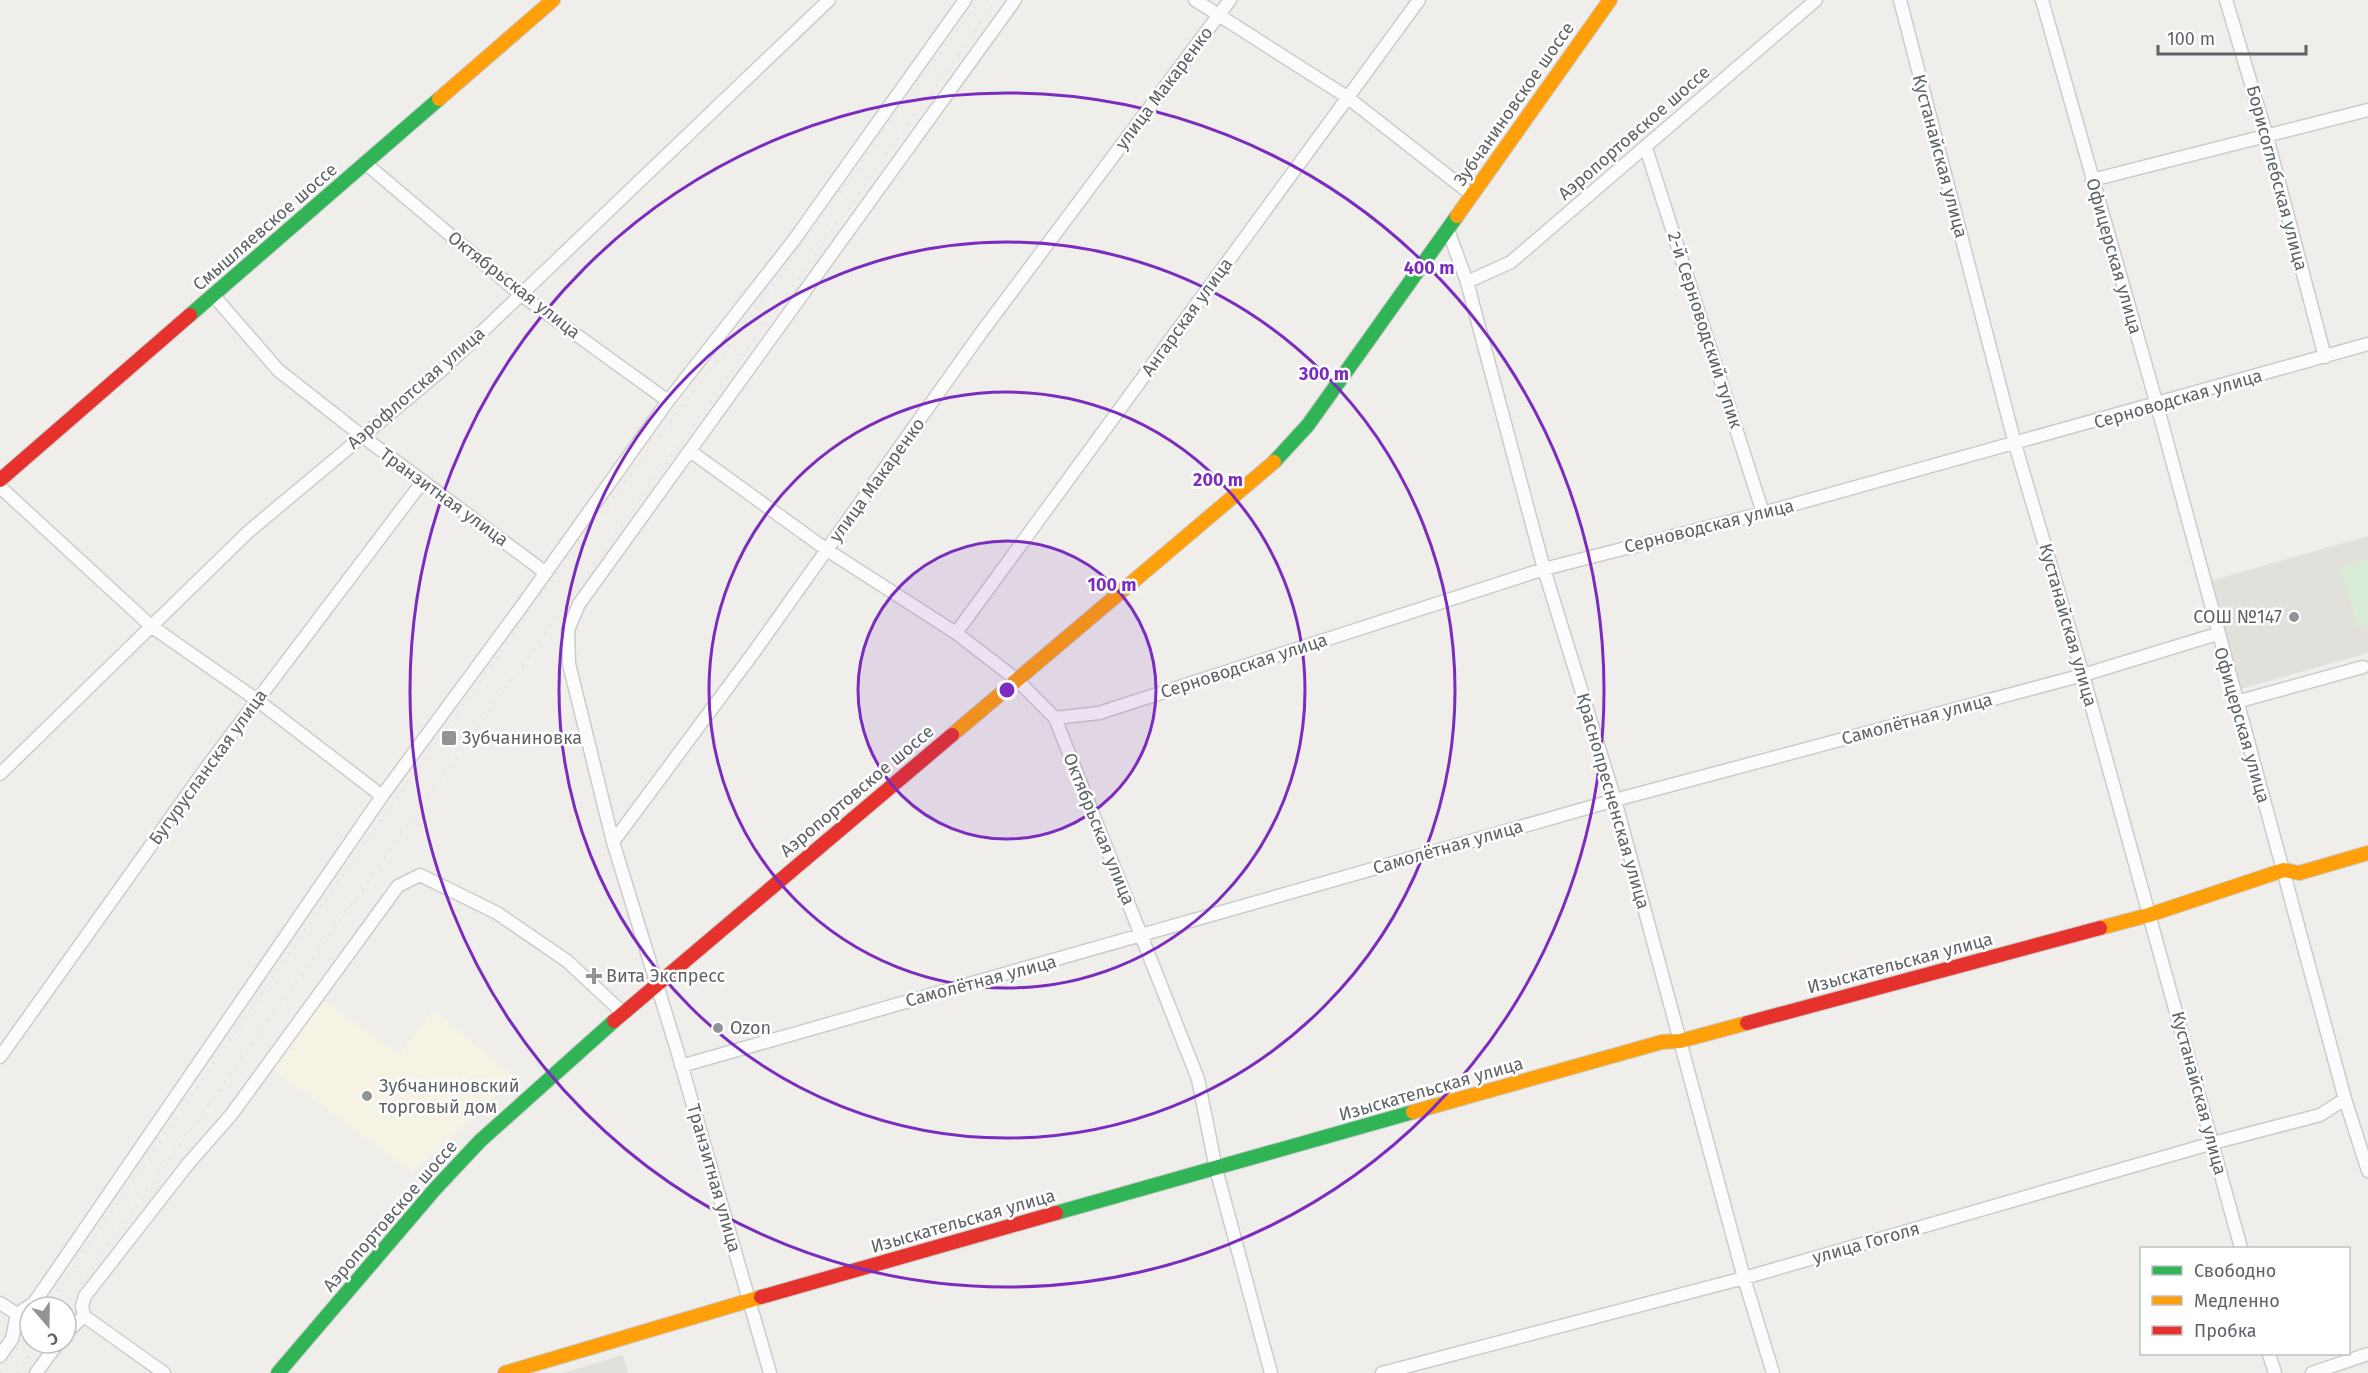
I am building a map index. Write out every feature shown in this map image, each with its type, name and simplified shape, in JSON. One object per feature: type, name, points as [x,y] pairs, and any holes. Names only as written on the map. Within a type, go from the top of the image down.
[{"type":"street","name":"Смышляевское шоссе","points":[[0,480],[553,0]]},
{"type":"street","name":"Аэрофлотская улица","points":[[0,774],[248,532],[443,369],[829,0]]},
{"type":"street","points":[[0,1356],[12,1339],[17,1314],[34,1303],[382,796],[546,573],[668,401],[794,240],[965,0]]},
{"type":"street","points":[[655,984],[613,842],[569,664],[568,630],[579,604],[1015,0]]},
{"type":"street","points":[[1195,0],[1347,98],[1472,194]]},
{"type":"street","name":"улица Макаренко","points":[[613,842],[660,782],[981,333],[1230,0]]},
{"type":"street","name":"Ангарская улица","points":[[956,633],[1419,0]]},
{"type":"street","name":"Зубчаниновское шоссе","points":[[1448,230],[1610,0]]},
{"type":"street","name":"Аэропортовское шоссе","points":[[1467,282],[1511,262],[1816,0]]},
{"type":"street","name":"Кустанайская улица","points":[[1900,0],[2015,444],[2083,675],[2241,1247]]},
{"type":"street","name":"Офицерская улица","points":[[2042,0],[2157,405],[2217,634],[2284,870],[2345,1099],[2368,1172]]},
{"type":"street","name":"Борисоглебская улица","points":[[2226,0],[2267,136],[2325,357]]},
{"type":"street","points":[[2092,180],[2368,110]]},
{"type":"street","name":"2-й Серноводский тупик","points":[[1646,148],[1763,513]]},
{"type":"street","name":"Октябрьская улица","points":[[365,163],[520,294],[668,401]]},
{"type":"street","name":"Аэропортовское шоссе","points":[[278,1373],[435,1189],[480,1141],[655,984],[1017,681],[1245,488],[1283,453],[1348,370],[1448,230]]},
{"type":"street","name":"Краснопресненская улица","points":[[1448,230],[1467,282],[1544,569],[1615,800],[1744,1278],[1773,1373]]},
{"type":"street","name":"Транзитная улица","points":[[214,296],[278,370],[362,436],[546,573]]},
{"type":"street","name":"Серноводская улица","points":[[1055,718],[1099,713],[1544,569],[1763,513],[2157,405],[2368,344]]},
{"type":"street","name":"Октябрьская улица","points":[[690,452],[827,549],[956,633],[1017,681],[1055,718],[1198,1078],[1216,1169],[1271,1373]]},
{"type":"street","name":"Бугурусланская улица","points":[[0,1057],[257,700],[423,480]]},
{"type":"street","points":[[0,487],[151,626],[257,700],[382,796]]},
{"type":"street","name":"Самолётная улица","points":[[681,1066],[1074,956],[1141,934],[1615,800],[2083,675],[2217,634]]},
{"type":"street","points":[[2236,702],[2363,667]]},
{"type":"street","name":"Изыскательская улица","points":[[505,1373],[749,1300],[1662,1042],[1680,1041],[2149,915],[2284,870],[2299,873],[2368,853]]},
{"type":"street","points":[[164,1373],[84,1316],[82,1306],[85,1296],[188,1164],[231,1115],[398,886],[420,875],[497,913],[567,961],[623,1013]]},
{"type":"street","name":"Транзитная улица","points":[[655,984],[770,1373]]},
{"type":"street","name":"улица Гоголя","points":[[1382,1373],[1744,1278],[2213,1143],[2320,1115],[2345,1099]]},
{"type":"street","points":[[0,1303],[17,1314]]},
{"type":"street","points":[[78,1322],[84,1316]]},
{"type":"street","points":[[2312,1373],[2368,1354]]},
{"type":"street","points":[[36,1373],[49,1355]]},
{"type":"street","points":[[2270,1355],[2275,1373]]},
{"type":"shaded area","name":"СОШ №147","points":[[2368,536],[2368,653],[2241,689],[2210,581]]},
{"type":"shaded area","points":[[323,1000],[399,1055],[433,1010],[516,1078],[412,1172],[273,1069]]},
{"type":"shaded area","points":[[623,1355],[628,1373],[562,1373]]},
{"type":"green space","points":[[2368,559],[2368,625],[2358,628],[2340,567]]},
{"type":"railway","points":[[55,1295],[359,851],[583,537],[744,325],[979,0]]},
{"type":"railway","points":[[73,1295],[997,0]]},
{"type":"railway","points":[[0,1373],[18,1348]]},
{"type":"railway","points":[[17,1373],[30,1355]]},
{"type":"traffic: fast","points":[[190,315],[439,99]]},
{"type":"traffic: fast","points":[[1274,462],[1308,425],[1457,216]]},
{"type":"traffic: fast","points":[[278,1373],[435,1189],[480,1141],[614,1021]]},
{"type":"traffic: fast","points":[[1056,1213],[1413,1112]]},
{"type":"traffic: slow","points":[[439,99],[553,0]]},
{"type":"traffic: slow","points":[[1457,216],[1610,0]]},
{"type":"traffic: slow","points":[[952,735],[1274,462]]},
{"type":"traffic: slow","points":[[2100,928],[2149,915],[2284,870],[2299,873],[2368,853]]},
{"type":"traffic: slow","points":[[1413,1112],[1662,1042],[1680,1041],[1747,1023]]},
{"type":"traffic: slow","points":[[505,1373],[761,1297]]},
{"type":"traffic: jam","points":[[0,480],[190,315]]},
{"type":"traffic: jam","points":[[614,1021],[952,735]]},
{"type":"traffic: jam","points":[[1747,1023],[2100,928]]},
{"type":"traffic: jam","points":[[761,1297],[1056,1213]]},
{"type":"place","name":"СОШ №147","points":[[2294,617]]},
{"type":"place","name":"Зубчаниновка","points":[[449,738]]},
{"type":"place","name":"Вита Экспресс","points":[[594,976]]},
{"type":"place","name":"Ozon","points":[[718,1028]]},
{"type":"place","name":"Зубчаниновский торговый дом","points":[[367,1096]]}]
